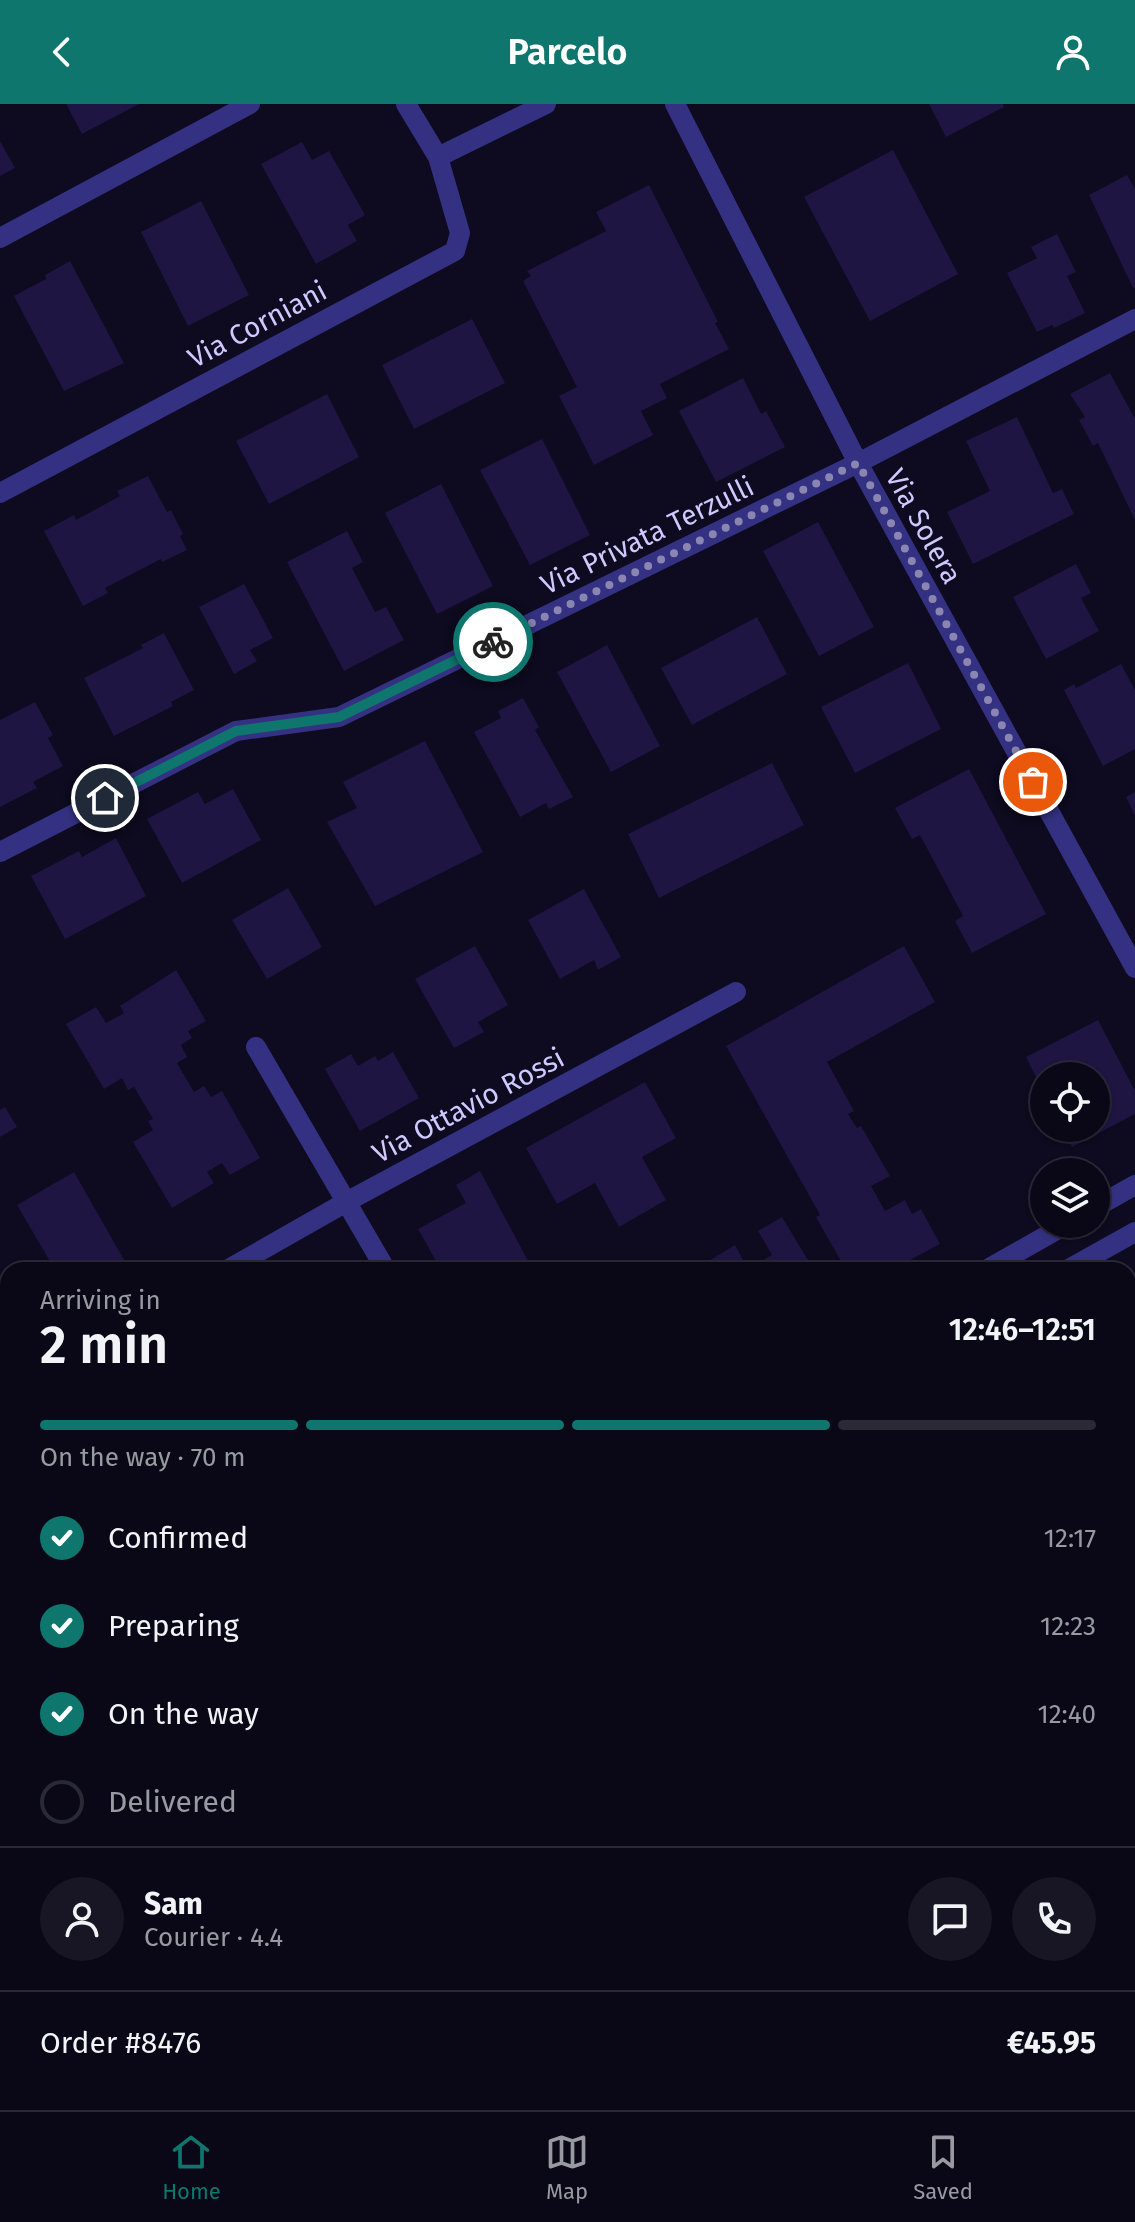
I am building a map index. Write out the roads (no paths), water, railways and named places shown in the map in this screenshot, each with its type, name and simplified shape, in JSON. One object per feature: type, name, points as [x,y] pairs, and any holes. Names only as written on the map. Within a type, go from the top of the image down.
[{"type":"street","points":[[0,238],[250,104]]},
{"type":"street","name":"Via Corniani","points":[[0,493],[455,251],[460,233],[438,157],[406,104]]},
{"type":"street","points":[[438,157],[546,104]]},
{"type":"street","name":"Via Solera","points":[[675,104],[858,463],[1135,968]]},
{"type":"street","name":"Via Privata Terzulli","points":[[0,852],[236,731],[339,717],[858,463],[1135,319]]},
{"type":"street","name":"Via Ottavio Rossi","points":[[241,1262],[736,992]]},
{"type":"street","points":[[256,1047],[382,1262]]},
{"type":"street","points":[[1110,1199],[1135,1185]]},
{"type":"street","points":[[1081,1262],[1135,1232]]},
{"type":"street","points":[[1000,1262],[1042,1238]]}]
